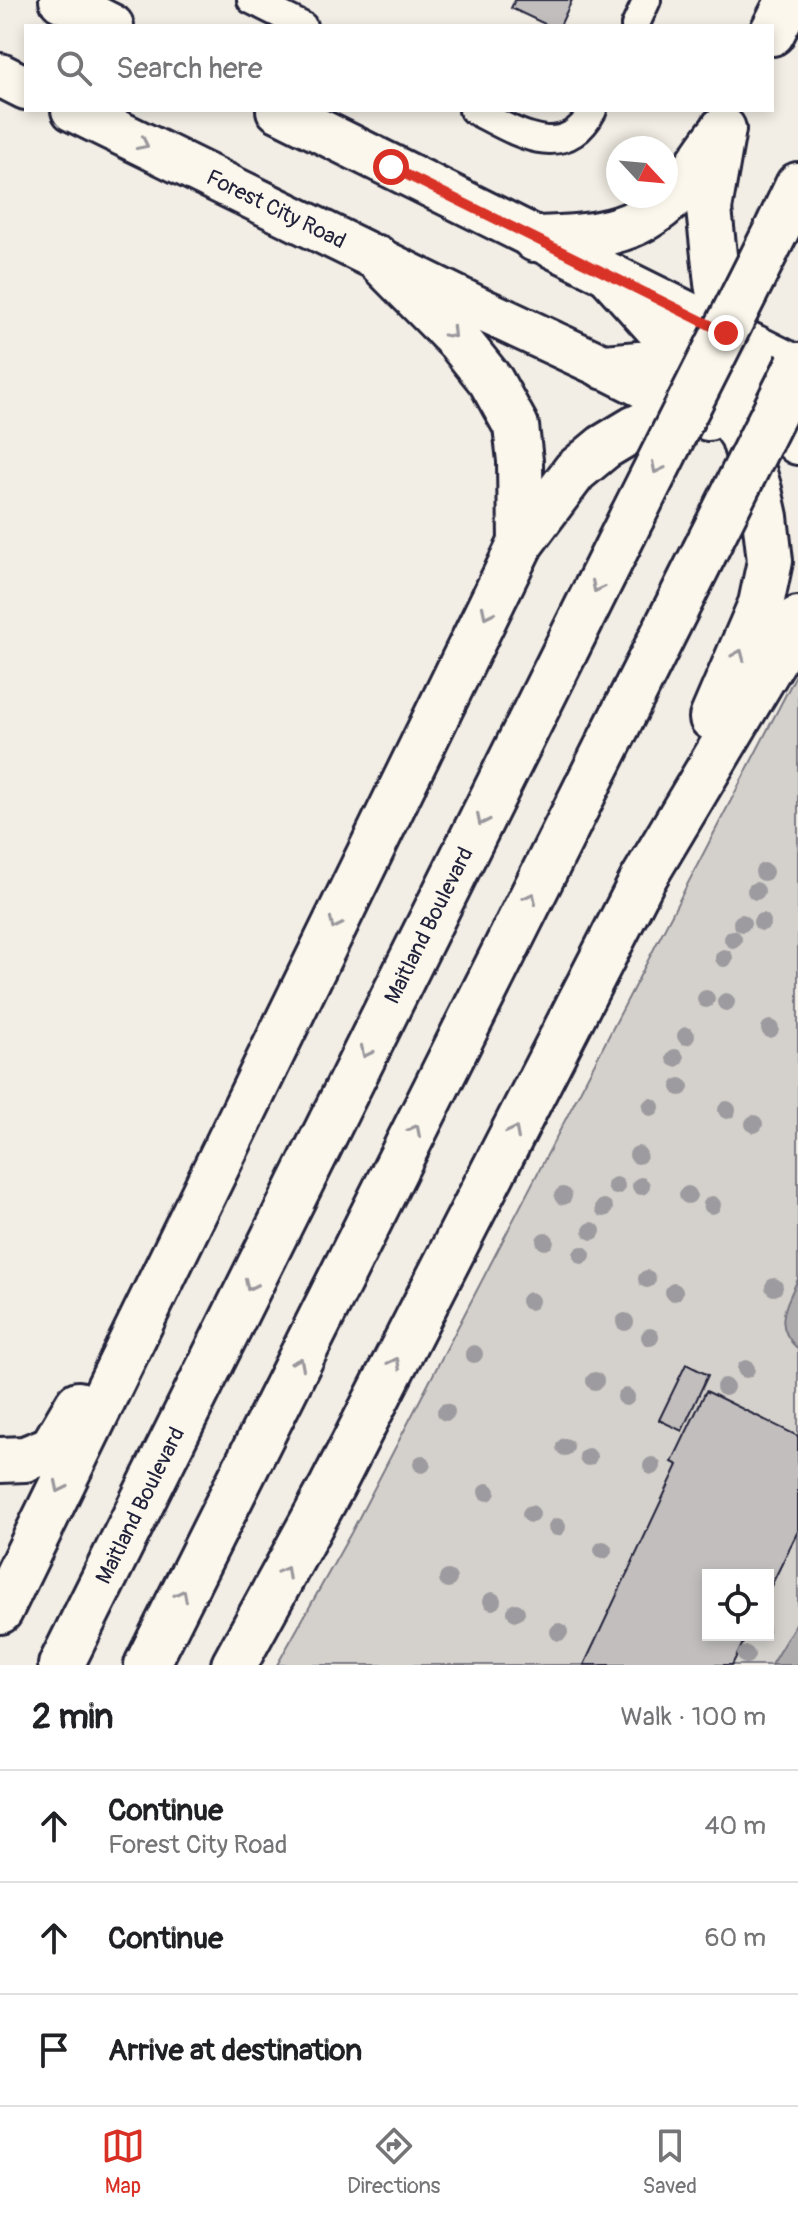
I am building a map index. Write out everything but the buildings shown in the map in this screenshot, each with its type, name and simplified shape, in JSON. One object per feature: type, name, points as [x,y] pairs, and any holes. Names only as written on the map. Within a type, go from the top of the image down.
[{"type":"highway","points":[[774,29],[789,0]]},
{"type":"highway","points":[[525,234],[588,237],[628,227],[654,212],[675,194],[728,120]]},
{"type":"highway","points":[[642,881],[761,604],[770,561],[765,517],[734,390],[709,209],[728,120]]},
{"type":"highway","name":"Maitland Boulevard","points":[[61,1665],[789,204]]},
{"type":"highway","points":[[377,258],[459,341],[491,381],[516,426],[520,461],[521,543]]},
{"type":"highway","points":[[612,277],[734,390],[798,442]]},
{"type":"highway","points":[[605,367],[639,364],[734,390]]},
{"type":"highway","points":[[0,1611],[521,543],[575,471],[604,447],[634,429],[796,364]]},
{"type":"highway","points":[[147,1665],[796,364]]},
{"type":"highway","points":[[234,1665],[332,1486],[642,881],[798,619]]},
{"type":"highway","points":[[0,1460],[25,1459],[52,1448],[184,1198],[217,1165]]},
{"type":"main road","points":[[61,0],[108,24]]},
{"type":"main road","points":[[0,75],[24,87]]},
{"type":"main road","name":"Forest City Road","points":[[77,112],[605,367]]},
{"type":"main road","points":[[282,112],[612,277]]},
{"type":"main road","points":[[734,390],[798,462]]},
{"type":"street","points":[[251,0],[300,16]]},
{"type":"street","points":[[636,24],[647,0]]},
{"type":"street","points":[[477,112],[532,138],[546,141],[559,141],[582,126],[592,112]]},
{"type":"shaded area","points":[[798,671],[798,1665],[277,1665],[351,1533]]},
{"type":"shaded area","points":[[798,1279],[798,1349],[785,1332],[783,1323]]},
{"type":"shaded area","points":[[798,1620],[798,1665],[771,1665]]},
{"type":"route","points":[[391,167],[726,333]]}]
